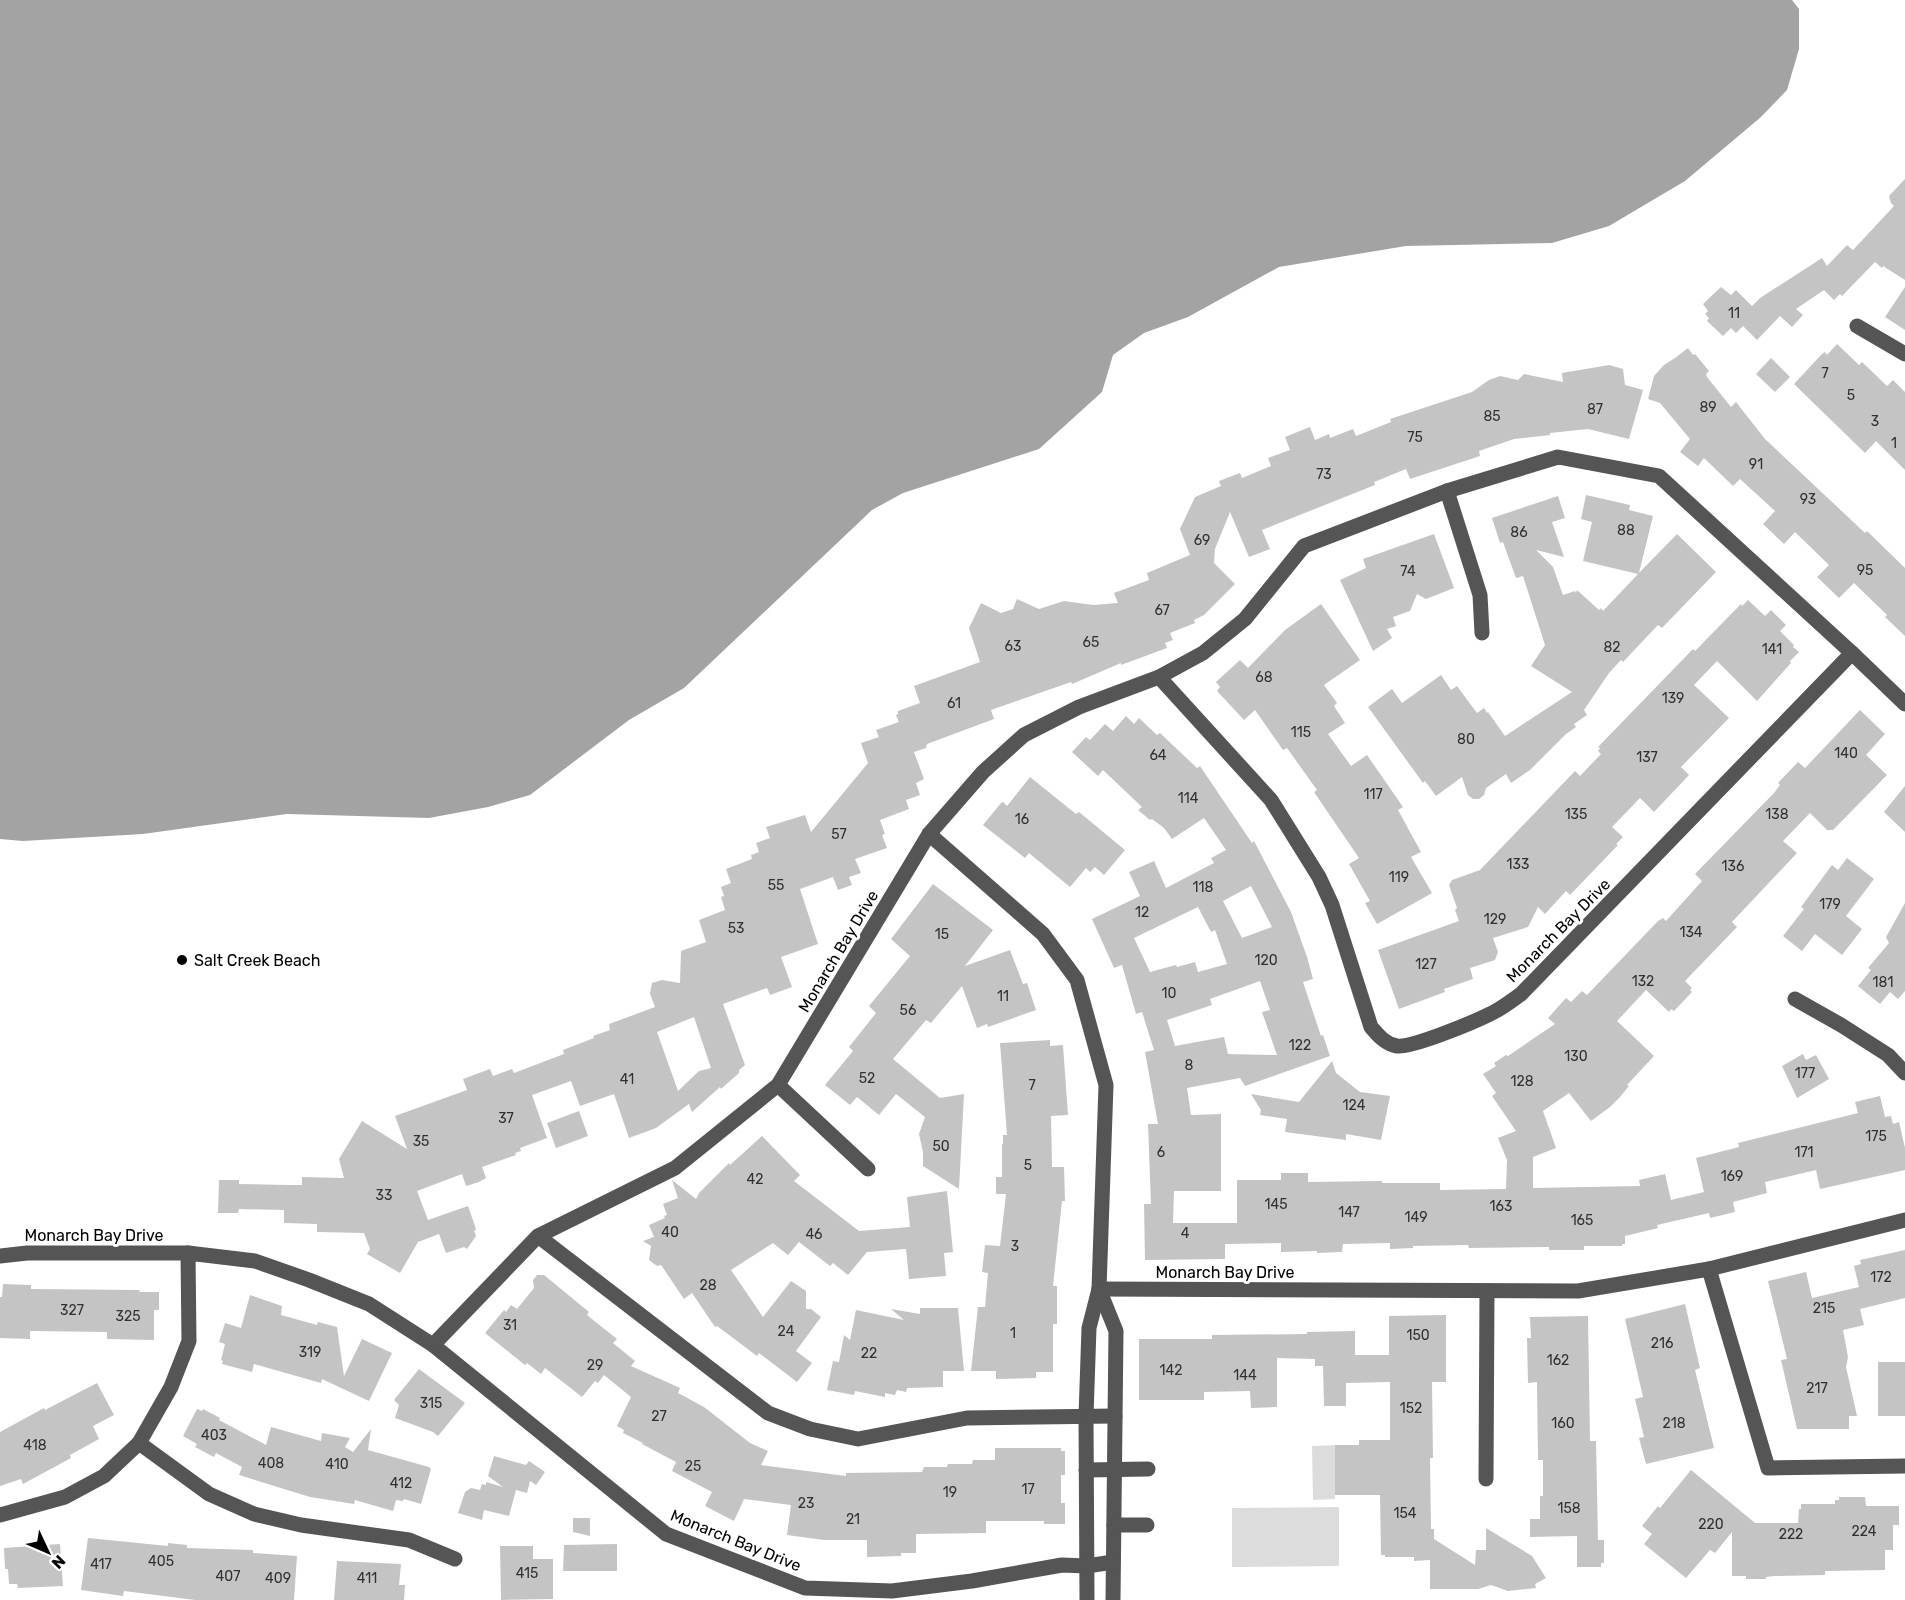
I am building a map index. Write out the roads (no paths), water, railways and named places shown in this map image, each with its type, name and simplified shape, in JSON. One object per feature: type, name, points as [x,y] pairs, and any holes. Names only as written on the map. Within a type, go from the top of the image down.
[{"type":"street","points":[[1857,326],[1905,354]]},
{"type":"street","name":"Monarch Bay Drive","points":[[433,1345],[538,1236],[675,1168],[778,1085],[929,834],[983,772],[1024,735],[1079,707],[1159,677],[1203,653],[1245,619],[1304,546],[1448,491],[1558,457],[1659,476],[1905,704]]},
{"type":"street","points":[[1448,491],[1480,595],[1482,633]]},
{"type":"street","name":"Monarch Bay Drive","points":[[1159,677],[1256,783],[1285,821],[1326,891],[1371,1027],[1387,1043],[1408,1046],[1491,1014],[1521,994],[1852,653]]},
{"type":"street","points":[[929,834],[1043,934],[1077,980],[1106,1085],[1100,1289],[1089,1328],[1086,1416],[1087,1600]]},
{"type":"street","points":[[1795,999],[1841,1024],[1888,1055],[1905,1073]]},
{"type":"street","points":[[778,1085],[868,1169]]},
{"type":"street","name":"Monarch Bay Drive","points":[[1100,1289],[1578,1291],[1709,1269],[1905,1220]]},
{"type":"street","points":[[538,1236],[768,1413],[810,1430],[858,1438],[967,1418],[1115,1416]]},
{"type":"street","name":"Monarch Bay Drive","points":[[0,1256],[27,1253],[188,1253],[255,1261],[369,1304],[433,1345],[666,1534],[805,1588],[892,1591],[972,1581],[1062,1565],[1087,1566],[1113,1562]]},
{"type":"street","points":[[0,1515],[65,1497],[104,1476],[139,1443],[171,1387],[189,1341],[188,1253]]},
{"type":"street","points":[[1709,1269],[1768,1468],[1905,1466]]},
{"type":"street","points":[[1100,1289],[1116,1331],[1113,1600]]},
{"type":"street","points":[[1486,1479],[1487,1291]]},
{"type":"street","points":[[139,1443],[208,1494],[254,1514],[301,1525],[408,1540],[454,1559]]},
{"type":"street","points":[[1086,1470],[1148,1469]]},
{"type":"street","points":[[1114,1525],[1147,1525]]},
{"type":"place","name":"Salt Creek Beach","points":[[182,960]]}]
